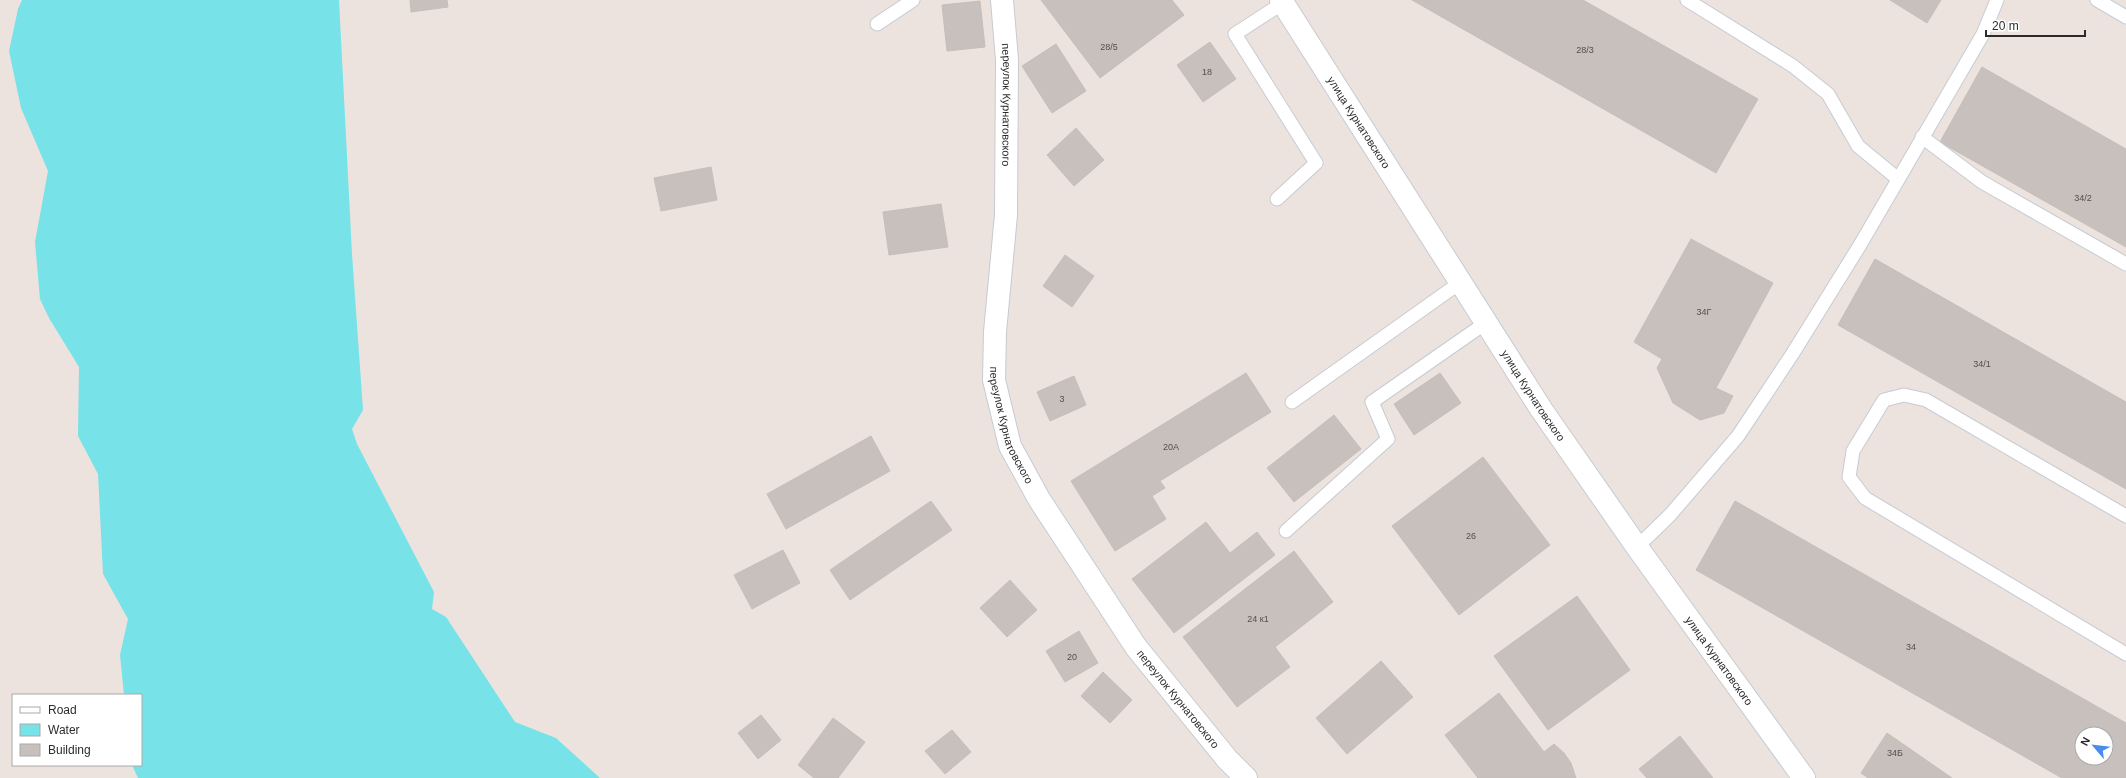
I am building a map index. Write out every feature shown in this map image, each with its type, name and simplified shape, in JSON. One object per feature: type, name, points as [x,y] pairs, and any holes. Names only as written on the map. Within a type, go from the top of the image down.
[{"type":"street","name":"переулок Курнатовского","points":[[1002,0],[1007,60],[1006,215],[995,332],[994,380],[1010,446],[1040,499],[1136,647],[1227,759],[1246,778]]},
{"type":"street","name":"улица Курнатовского","points":[[1282,2],[1541,409],[1637,547],[1804,778]]},
{"type":"lane","points":[[877,24],[913,0]]},
{"type":"lane","points":[[1688,0],[1794,66],[1828,94],[1858,146],[1898,179]]},
{"type":"lane","points":[[1637,547],[1670,515],[1738,436],[1856,252],[1983,34],[1998,0]]},
{"type":"lane","points":[[2097,0],[2126,17]]},
{"type":"lane","points":[[1277,198],[1316,163],[1235,34],[1282,2]]},
{"type":"lane","points":[[1922,137],[1982,182],[2126,264]]},
{"type":"lane","points":[[1292,402],[1461,282]]},
{"type":"lane","points":[[1286,531],[1388,439],[1372,402],[1487,322]]},
{"type":"lane","points":[[2126,516],[1926,400],[1904,394],[1884,400],[1853,451],[1849,477],[1865,498],[2126,654]]},
{"type":"water","points":[[22,0],[339,0],[352,254],[363,410],[352,429],[357,444],[434,592],[432,609],[446,617],[515,722],[556,738],[600,778],[138,778],[132,766],[142,766],[142,694],[124,694],[120,655],[128,619],[103,574],[98,474],[78,436],[79,367],[49,318],[40,299],[35,242],[48,171],[21,108],[9,51],[18,9]]},
{"type":"building","points":[[410,0],[447,0],[448,7],[411,12]]},
{"type":"building","points":[[1041,0],[1172,0],[1184,15],[1100,78]]},
{"type":"building","points":[[1412,0],[1583,0],[1758,99],[1716,173]]},
{"type":"building","points":[[1890,0],[1941,0],[1927,23]]},
{"type":"building","points":[[980,1],[985,47],[947,51],[942,5]]},
{"type":"building","points":[[1210,42],[1236,79],[1203,102],[1177,65]]},
{"type":"building","points":[[1056,44],[1086,91],[1052,113],[1022,66]]},
{"type":"building","points":[[1982,67],[2126,149],[2126,247],[1940,142]]},
{"type":"building","points":[[1076,128],[1104,160],[1074,186],[1047,155]]},
{"type":"building","points":[[711,167],[717,200],[661,211],[654,178]]},
{"type":"building","points":[[941,204],[948,247],[889,255],[883,212]]},
{"type":"building","points":[[1691,239],[1773,283],[1716,388],[1733,396],[1724,413],[1700,420],[1673,403],[1657,368],[1662,359],[1634,342]]},
{"type":"building","points":[[1065,255],[1094,276],[1072,307],[1043,286]]},
{"type":"building","points":[[1875,259],[2126,402],[2126,489],[1838,325]]},
{"type":"building","points":[[1246,373],[1271,412],[1160,481],[1165,488],[1152,496],[1166,519],[1115,551],[1071,481]]},
{"type":"building","points":[[1440,373],[1461,403],[1414,435],[1394,404]]},
{"type":"building","points":[[1074,376],[1086,405],[1050,421],[1037,392]]},
{"type":"building","points":[[1334,415],[1361,449],[1294,502],[1267,468]]},
{"type":"building","points":[[871,436],[890,471],[786,529],[767,494]]},
{"type":"building","points":[[1483,457],[1550,545],[1459,615],[1392,526]]},
{"type":"building","points":[[931,501],[952,530],[850,600],[830,570]]},
{"type":"building","points":[[1735,501],[2126,723],[2126,778],[2062,778],[1696,570]]},
{"type":"building","points":[[1206,522],[1230,553],[1257,532],[1275,555],[1174,633],[1132,579]]},
{"type":"building","points":[[783,550],[800,583],[752,609],[734,575]]},
{"type":"building","points":[[1294,551],[1333,602],[1275,647],[1290,667],[1237,707],[1183,637]]},
{"type":"building","points":[[1010,580],[1037,610],[1007,637],[980,608]]},
{"type":"building","points":[[1577,596],[1630,670],[1548,730],[1494,656]]},
{"type":"building","points":[[1079,631],[1098,663],[1065,682],[1046,651]]},
{"type":"building","points":[[1381,661],[1413,697],[1347,754],[1316,718]]},
{"type":"building","points":[[1103,672],[1132,700],[1110,723],[1081,696]]},
{"type":"building","points":[[1499,693],[1544,752],[1554,744],[1564,753],[1571,763],[1576,778],[1478,778],[1445,735]]},
{"type":"building","points":[[761,715],[781,740],[758,759],[738,733]]},
{"type":"building","points":[[833,718],[865,742],[838,778],[814,778],[798,765]]},
{"type":"building","points":[[952,730],[971,752],[945,774],[925,751]]},
{"type":"building","points":[[1887,733],[1952,778],[1868,778],[1861,773]]},
{"type":"building","points":[[1680,736],[1713,778],[1647,778],[1639,769]]}]
